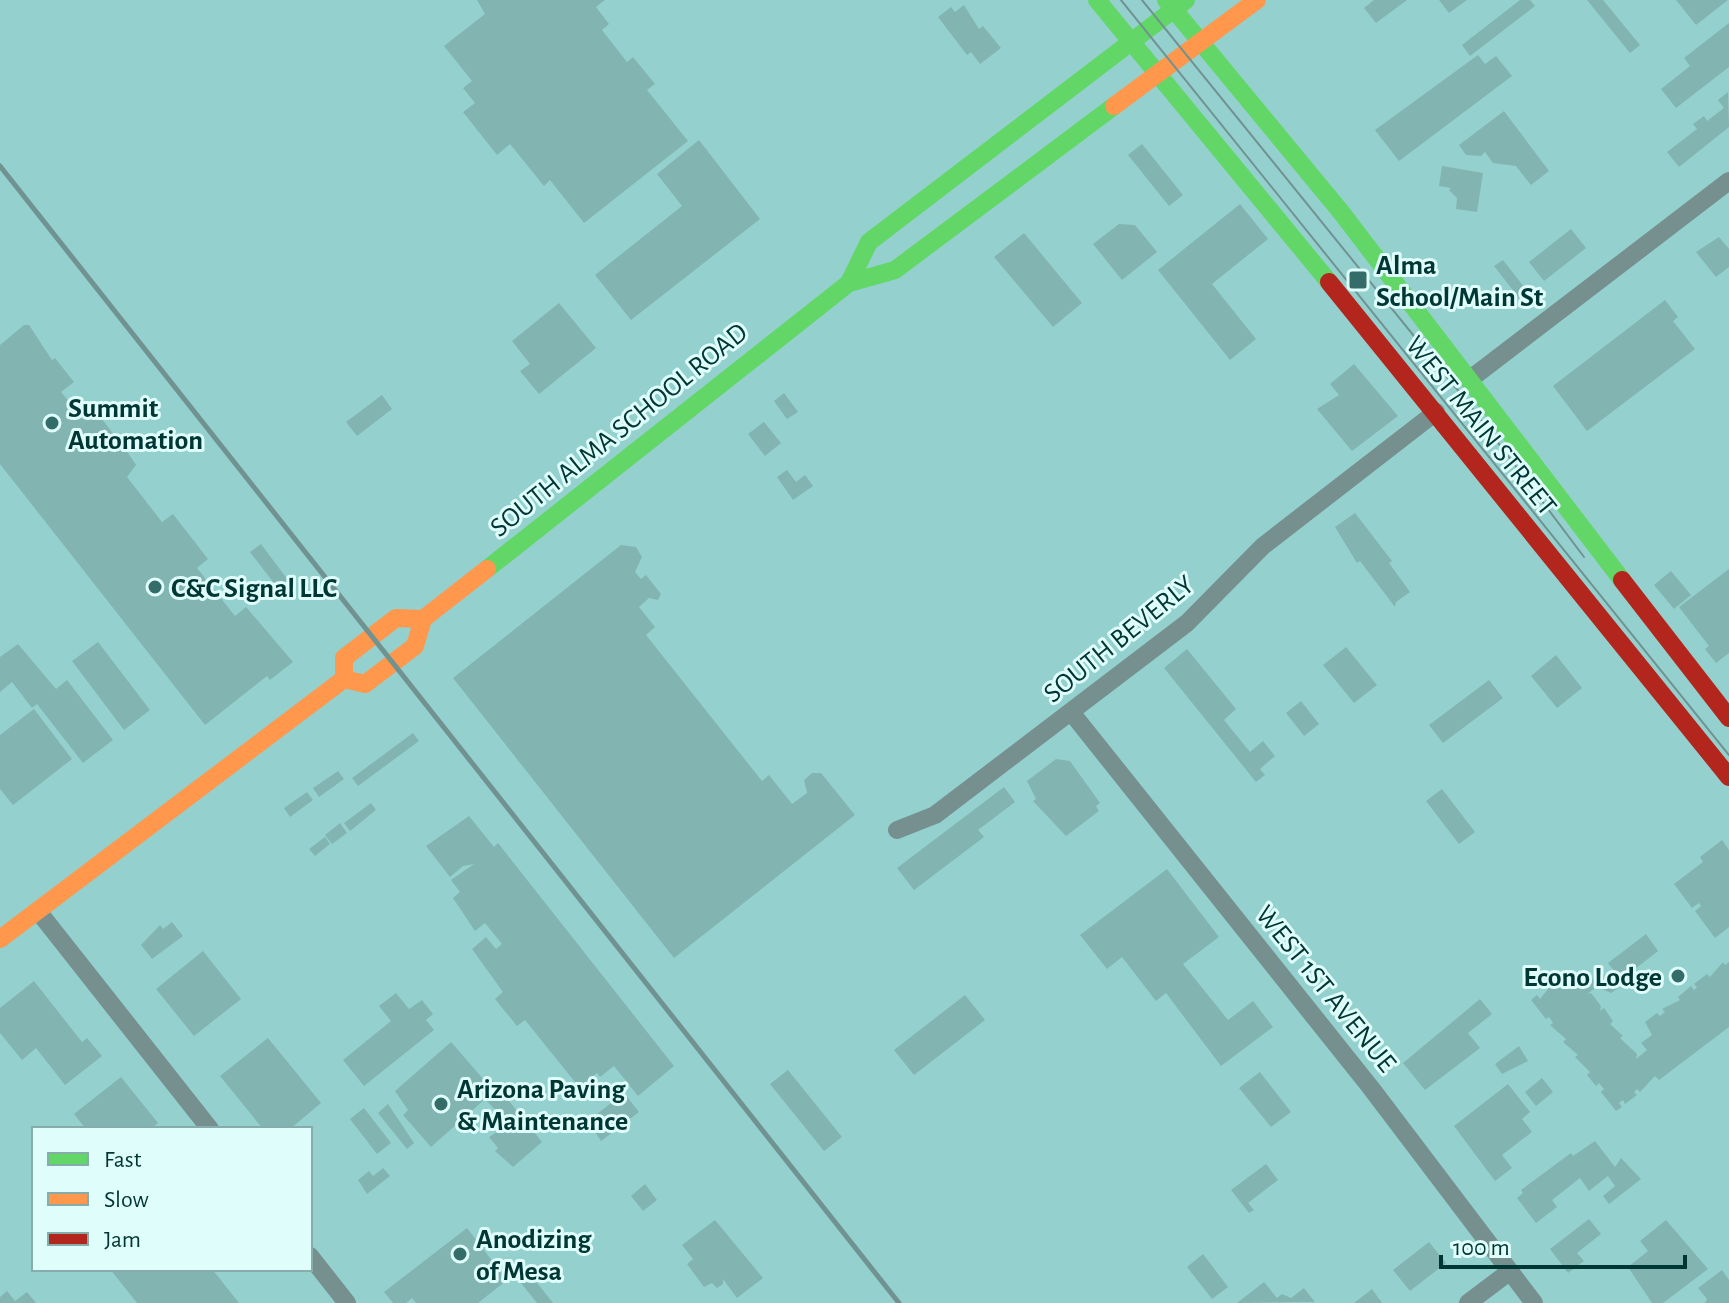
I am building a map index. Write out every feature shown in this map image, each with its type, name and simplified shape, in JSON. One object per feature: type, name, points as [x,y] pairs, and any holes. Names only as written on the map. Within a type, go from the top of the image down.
[{"type":"main road","name":"WEST MAIN STREET","points":[[1097,0],[1436,412],[1729,777]]},
{"type":"main road","name":"SOUTH ALMA SCHOOL ROAD","points":[[344,679],[365,684],[415,646],[423,619],[849,283],[895,270],[1257,0]]},
{"type":"main road","name":"WEST MAIN STREET","points":[[1176,3],[1365,243],[1569,514],[1729,718]]},
{"type":"main road","name":"SOUTH ALMA SCHOOL ROAD","points":[[849,283],[869,242],[1151,27],[1176,3]]},
{"type":"main road","name":"SOUTH ALMA SCHOOL ROAD","points":[[344,679],[344,658],[396,618],[423,619]]},
{"type":"main road","name":"SOUTH ALMA SCHOOL ROAD","points":[[0,939],[344,679]]},
{"type":"street","points":[[1469,380],[1729,181]]},
{"type":"street","name":"SOUTH BEVERLY","points":[[897,830],[935,815],[1187,623],[1263,546],[1436,412]]},
{"type":"street","name":"WEST 1ST AVENUE","points":[[1071,712],[1371,1088],[1534,1303]]},
{"type":"street","points":[[38,911],[208,1127]]},
{"type":"street","points":[[312,1259],[347,1303]]},
{"type":"street","points":[[1468,1303],[1509,1272]]},
{"type":"building","points":[[477,0],[605,0],[596,7],[609,24],[602,30],[627,62],[633,57],[655,84],[647,90],[688,141],[584,223],[550,180],[544,186],[510,144],[497,155],[463,112],[475,103],[463,88],[472,81],[444,46],[485,14]]},
{"type":"building","points":[[1374,0],[1407,0],[1376,23],[1364,8]]},
{"type":"building","points":[[1439,0],[1467,0],[1449,13]]},
{"type":"building","points":[[1520,0],[1530,0],[1535,6],[1470,56],[1462,45]]},
{"type":"building","points":[[1587,0],[1603,0],[1640,45],[1630,53]]},
{"type":"building","points":[[1676,0],[1728,0],[1696,25]]},
{"type":"building","points":[[964,5],[979,29],[983,26],[1001,48],[980,64],[971,52],[967,55],[938,17],[951,7],[955,12]]},
{"type":"building","points":[[1729,23],[1729,67],[1676,108],[1661,89],[1690,66],[1684,58]]},
{"type":"building","points":[[1478,55],[1485,64],[1496,56],[1512,76],[1399,161],[1375,130]]},
{"type":"building","points":[[1728,92],[1729,127],[1679,167],[1667,152],[1697,129],[1693,124],[1704,116],[1707,121],[1724,108],[1718,100]]},
{"type":"building","points":[[1504,111],[1549,171],[1531,185],[1516,166],[1493,163],[1485,152],[1481,156],[1466,155],[1459,145]]},
{"type":"building","points":[[699,140],[760,219],[631,320],[595,275],[682,206],[657,174]]},
{"type":"building","points":[[1142,144],[1183,195],[1169,206],[1128,155]]},
{"type":"building","points":[[1442,166],[1483,173],[1477,212],[1456,209],[1457,198],[1449,190],[1451,188],[1439,186]]},
{"type":"building","points":[[1240,204],[1268,239],[1212,284],[1256,339],[1230,360],[1158,270]]},
{"type":"building","points":[[1119,224],[1135,225],[1157,252],[1122,280],[1093,244]]},
{"type":"building","points":[[1571,229],[1586,248],[1544,281],[1529,262]]},
{"type":"building","points":[[1024,233],[1082,303],[1053,327],[994,257]]},
{"type":"building","points":[[1719,237],[1729,249],[1729,267],[1716,277],[1696,252]]},
{"type":"building","points":[[1503,260],[1528,292],[1519,298],[1494,266]]},
{"type":"building","points":[[1665,300],[1678,317],[1673,321],[1695,349],[1587,431],[1553,386]]},
{"type":"building","points":[[559,303],[596,348],[539,394],[520,371],[530,364],[512,341]]},
{"type":"building","name":"C&C Signal LLC","points":[[24,325],[29,325],[52,360],[55,358],[74,382],[61,392],[80,415],[92,406],[128,453],[136,465],[127,477],[162,522],[173,514],[208,559],[197,568],[235,616],[246,607],[293,662],[270,680],[267,676],[205,725],[0,464],[0,345]]},
{"type":"building","points":[[1354,364],[1398,416],[1352,451],[1317,409],[1339,395],[1330,384]]},
{"type":"building","points":[[784,393],[798,412],[787,419],[774,401]]},
{"type":"building","points":[[382,395],[392,409],[357,436],[346,422]]},
{"type":"building","points":[[764,422],[781,443],[765,456],[748,434]]},
{"type":"building","points":[[787,470],[796,482],[805,475],[813,486],[793,500],[777,477]]},
{"type":"building","points":[[1355,513],[1392,561],[1389,563],[1410,592],[1396,602],[1395,607],[1360,561],[1357,563],[1335,527]]},
{"type":"building","points":[[261,544],[294,588],[284,596],[250,552]]},
{"type":"building","points":[[621,545],[636,547],[642,557],[635,572],[641,579],[646,575],[661,594],[658,600],[649,598],[639,607],[655,627],[646,635],[762,781],[769,775],[792,804],[807,793],[804,780],[812,773],[821,773],[855,815],[674,958],[453,678]]},
{"type":"building","points":[[1729,569],[1729,653],[1716,663],[1705,649],[1709,646],[1679,607]]},
{"type":"building","points":[[1671,571],[1691,595],[1674,609],[1654,585]]},
{"type":"building","points":[[98,642],[150,710],[124,730],[72,661]]},
{"type":"building","points":[[18,644],[56,689],[67,680],[113,740],[83,763],[37,704],[32,708],[12,682],[0,692],[0,657]]},
{"type":"building","points":[[1346,647],[1377,685],[1354,703],[1323,665]]},
{"type":"building","points":[[1187,649],[1236,709],[1224,720],[1250,752],[1263,741],[1275,756],[1260,769],[1265,775],[1256,782],[1164,668]]},
{"type":"building","points":[[1556,655],[1582,688],[1557,708],[1531,676]]},
{"type":"building","points":[[1489,680],[1503,698],[1443,743],[1429,725]]},
{"type":"building","points":[[1301,701],[1319,724],[1304,736],[1286,713]]},
{"type":"building","points":[[34,709],[72,759],[13,805],[0,789],[0,735]]},
{"type":"building","points":[[413,733],[419,741],[358,786],[352,778]]},
{"type":"building","points":[[1056,759],[1070,761],[1100,803],[1096,806],[1099,811],[1066,836],[1033,801],[1036,799],[1027,781]]},
{"type":"building","points":[[338,771],[344,779],[319,797],[313,788]]},
{"type":"building","points":[[1004,787],[1015,802],[978,830],[984,837],[914,890],[897,868]]},
{"type":"building","points":[[1442,789],[1475,832],[1459,844],[1426,801]]},
{"type":"building","points":[[307,792],[313,800],[290,817],[284,808]]},
{"type":"building","points":[[371,803],[376,810],[350,831],[344,823]]},
{"type":"building","points":[[469,816],[494,847],[498,843],[674,1066],[638,1096],[614,1066],[600,1077],[597,1073],[579,1087],[525,1020],[517,1026],[495,999],[503,992],[472,949],[486,937],[496,949],[502,944],[485,923],[475,931],[453,898],[460,892],[451,880],[474,864],[463,866],[450,877],[426,846]]},
{"type":"building","points":[[340,823],[347,833],[332,844],[325,835]]},
{"type":"building","points":[[325,837],[330,844],[315,856],[309,849]]},
{"type":"building","points":[[1722,840],[1729,850],[1729,927],[1715,938],[1695,911],[1701,906],[1699,903],[1692,908],[1674,884],[1703,862],[1700,857]]},
{"type":"building","points":[[1167,869],[1219,937],[1183,964],[1228,1020],[1253,1001],[1273,1027],[1221,1066],[1166,993],[1156,1001],[1122,957],[1107,969],[1080,935]]},
{"type":"building","points":[[172,922],[183,936],[152,959],[141,945],[160,925],[163,929]]},
{"type":"building","points":[[1646,934],[1658,951],[1621,980],[1608,963]]},
{"type":"building","points":[[203,951],[241,999],[194,1036],[156,989]]},
{"type":"building","points":[[1723,962],[1725,965],[1729,962],[1729,1027],[1659,1080],[1655,1076],[1640,1092],[1637,1089],[1634,1092],[1637,1095],[1625,1104],[1623,1100],[1619,1103],[1622,1107],[1616,1111],[1601,1092],[1604,1089],[1599,1083],[1596,1086],[1587,1075],[1590,1072],[1575,1057],[1578,1055],[1563,1042],[1566,1039],[1550,1025],[1553,1023],[1549,1017],[1546,1019],[1531,1000],[1537,995],[1540,999],[1552,984],[1554,987],[1558,984],[1556,981],[1568,972],[1580,984],[1591,976],[1598,986],[1587,994],[1591,993],[1601,1006],[1600,1011],[1604,1008],[1613,1021],[1610,1024],[1623,1036],[1620,1038],[1637,1054],[1636,1059],[1647,1050],[1641,1043],[1652,1035],[1645,1022],[1657,1013],[1660,1016],[1665,1012],[1662,1009],[1680,1000],[1678,997],[1691,986],[1694,990],[1697,987],[1694,984],[1707,974],[1710,977]]},
{"type":"building","points":[[1608,972],[1618,976],[1620,987],[1611,993],[1602,989],[1600,978]]},
{"type":"building","points":[[34,981],[82,1042],[87,1038],[102,1056],[65,1085],[36,1048],[22,1060],[0,1033],[0,1008]]},
{"type":"building","points":[[396,993],[409,1009],[422,1000],[433,1014],[426,1020],[434,1030],[364,1086],[343,1060],[391,1021],[379,1006]]},
{"type":"building","points":[[965,995],[985,1020],[914,1075],[894,1050]]},
{"type":"building","points":[[1480,999],[1492,1014],[1468,1033],[1480,1048],[1425,1090],[1403,1063]]},
{"type":"building","points":[[268,1038],[321,1103],[292,1127],[261,1127],[220,1076]]},
{"type":"building","name":"Arizona Paving & Maintenance","points":[[451,1042],[484,1080],[489,1076],[542,1142],[513,1167],[495,1151],[498,1148],[489,1137],[503,1128],[493,1117],[498,1113],[485,1099],[431,1147],[403,1115],[408,1110],[395,1091]]},
{"type":"building","points":[[1519,1046],[1528,1061],[1502,1074],[1495,1064]]},
{"type":"building","points":[[788,1070],[842,1137],[824,1151],[770,1084]]},
{"type":"building","points":[[1260,1072],[1291,1112],[1271,1127],[1239,1088]]},
{"type":"building","points":[[121,1077],[158,1123],[153,1127],[84,1127],[74,1114]]},
{"type":"building","points":[[1542,1078],[1553,1092],[1536,1106],[1525,1092]]},
{"type":"building","points":[[1508,1084],[1530,1112],[1522,1119],[1532,1132],[1502,1155],[1512,1168],[1495,1181],[1454,1126]]},
{"type":"building","points":[[624,1093],[639,1112],[601,1141],[588,1121]]},
{"type":"building","points":[[388,1104],[414,1143],[407,1149],[378,1113]]},
{"type":"building","points":[[364,1108],[391,1143],[377,1154],[350,1119]]},
{"type":"building","points":[[1595,1141],[1615,1167],[1621,1158],[1641,1179],[1609,1204],[1603,1196],[1615,1186],[1608,1176],[1589,1191],[1580,1178],[1552,1200],[1557,1207],[1536,1223],[1517,1198],[1523,1193],[1521,1190],[1571,1153],[1573,1156]]},
{"type":"building","points":[[1266,1164],[1278,1180],[1248,1203],[1254,1210],[1249,1213],[1231,1190]]},
{"type":"building","points":[[383,1168],[390,1176],[367,1194],[358,1180],[369,1171],[373,1176]]},
{"type":"building","points":[[645,1184],[657,1200],[643,1211],[631,1196]]},
{"type":"building","points":[[1589,1219],[1601,1234],[1577,1253],[1584,1261],[1568,1273],[1550,1249]]},
{"type":"building","points":[[715,1220],[763,1278],[737,1298],[723,1279],[723,1284],[717,1288],[712,1283],[704,1287],[687,1264],[693,1259],[682,1245]]},
{"type":"building","points":[[1666,1220],[1708,1269],[1663,1303],[1652,1303],[1628,1267],[1648,1251],[1640,1241]]},
{"type":"building","name":"Anodizing of Mesa","points":[[467,1228],[507,1280],[478,1303],[416,1303],[412,1298],[406,1303],[393,1303],[384,1292]]},
{"type":"building","points":[[1429,1242],[1446,1263],[1410,1291],[1393,1270]]},
{"type":"building","points":[[1203,1254],[1228,1287],[1212,1299],[1187,1267]]},
{"type":"building","points":[[527,1270],[553,1303],[537,1303],[517,1278]]},
{"type":"building","points":[[1722,1270],[1729,1280],[1729,1303],[1705,1303],[1707,1299],[1698,1288]]},
{"type":"building","points":[[112,1271],[214,1271],[239,1303],[137,1303]]},
{"type":"building","points":[[1264,1282],[1277,1298],[1282,1294],[1291,1298],[1304,1288],[1315,1302],[1237,1303]]},
{"type":"building","points":[[1372,1289],[1382,1303],[1354,1303]]},
{"type":"building","points":[[7,1291],[15,1301],[27,1292],[36,1303],[0,1303],[0,1297]]},
{"type":"tram line","points":[[1121,0],[1729,755]]},
{"type":"tram line","points":[[1142,0],[1469,404],[1584,557]]},
{"type":"railway","points":[[0,166],[899,1303]]},
{"type":"traffic: fast","points":[[1097,0],[1329,282]]},
{"type":"traffic: fast","points":[[1166,0],[1341,212],[1622,580]]},
{"type":"traffic: fast","points":[[849,283],[869,242],[1186,0]]},
{"type":"traffic: fast","points":[[487,569],[849,283],[895,270],[1114,106]]},
{"type":"traffic: slow","points":[[1114,106],[1257,0]]},
{"type":"traffic: slow","points":[[0,939],[344,679],[365,684],[415,646],[423,619],[487,569]]},
{"type":"traffic: slow","points":[[344,679],[344,658],[396,618],[423,619]]},
{"type":"traffic: jam","points":[[1329,282],[1729,777]]},
{"type":"traffic: jam","points":[[1622,580],[1729,718]]},
{"type":"place","name":"Alma School/Main St","points":[[1358,280]]},
{"type":"place","name":"Summit Automation","points":[[52,423]]},
{"type":"place","name":"C&C Signal LLC","points":[[155,587]]},
{"type":"place","name":"Econo Lodge","points":[[1678,976]]},
{"type":"place","name":"Arizona Paving & Maintenance","points":[[441,1104]]},
{"type":"place","name":"Anodizing of Mesa","points":[[460,1254]]}]
